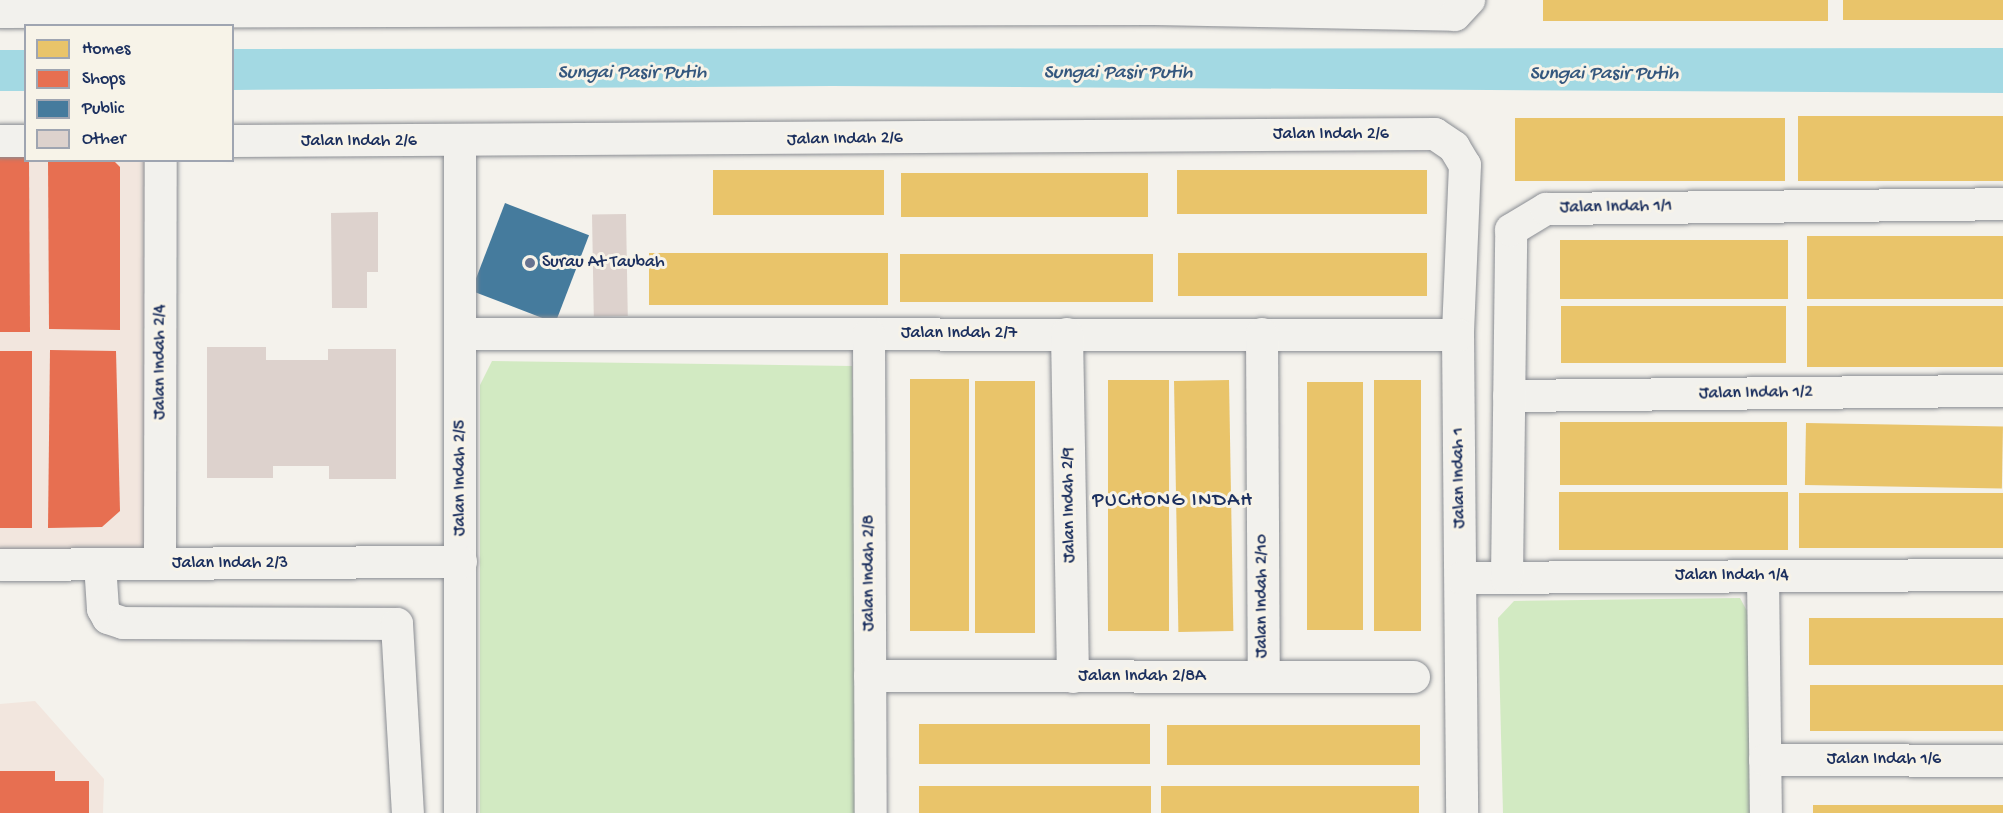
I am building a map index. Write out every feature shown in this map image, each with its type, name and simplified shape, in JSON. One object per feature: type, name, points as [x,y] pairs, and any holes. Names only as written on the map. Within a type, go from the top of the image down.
[{"type":"street","points":[[0,12],[827,5],[1155,5],[1324,6],[1455,15],[1468,1]]},
{"type":"street","name":"Jalan Indah 2/6","points":[[234,141],[460,143],[1435,134],[1454,147]]},
{"type":"street","points":[[0,141],[24,141]]},
{"type":"street","name":"Jalan Indah 2/5","points":[[460,143],[460,813]]},
{"type":"street","name":"Jalan Indah 1","points":[[1454,147],[1465,165],[1458,335],[1462,813]]},
{"type":"street","name":"Jalan Indah 2/4","points":[[160,564],[161,162]]},
{"type":"street","name":"Jalan Indah 1/1","points":[[1508,578],[1511,230],[1546,209],[2003,204]]},
{"type":"street","name":"Jalan Indah 2/7","points":[[460,333],[1458,335]]},
{"type":"street","name":"Jalan Indah 2/8","points":[[869,334],[871,813]]},
{"type":"street","name":"Jalan Indah 2/9","points":[[1067,334],[1073,676]]},
{"type":"street","name":"Jalan Indah 2/10","points":[[1262,334],[1264,677]]},
{"type":"street","name":"Jalan Indah 1/2","points":[[1509,396],[2003,391]]},
{"type":"street","name":"Jalan Indah 2/3","points":[[0,565],[461,562]]},
{"type":"street","points":[[100,564],[103,609],[108,618],[123,623],[397,624],[408,813]]},
{"type":"street","name":"Jalan Indah 1/4","points":[[1461,578],[2003,575]]},
{"type":"street","points":[[1763,576],[1766,813]]},
{"type":"street","name":"Jalan Indah 2/8A","points":[[870,676],[1414,677]]},
{"type":"street","name":"Jalan Indah 1/6","points":[[1765,760],[2003,761]]},
{"type":"shaded area","points":[[0,147],[24,159],[24,162],[151,162],[151,556],[0,557]]},
{"type":"shaded area","points":[[35,701],[104,779],[103,813],[0,813],[0,704]]},
{"type":"green space","points":[[492,361],[852,366],[861,813],[480,813],[480,385]]},
{"type":"green space","points":[[1740,598],[1754,624],[1758,813],[1503,813],[1498,618],[1514,601]]},
{"type":"water","name":"Sungai Pasir Putih","points":[[2003,48],[2003,93],[832,86],[234,90],[234,49]]},
{"type":"water","points":[[0,50],[24,50],[24,91],[0,91]]},
{"type":"building: Homes","points":[[1543,0],[1828,0],[1828,21],[1543,21]]},
{"type":"building: Homes","points":[[1843,0],[2003,0],[2003,20],[1843,20]]},
{"type":"building: Homes","points":[[1798,116],[2003,116],[2003,181],[1798,181]]},
{"type":"building: Homes","points":[[1515,118],[1785,118],[1785,181],[1515,181]]},
{"type":"building: Homes","points":[[713,170],[884,170],[884,215],[713,215]]},
{"type":"building: Homes","points":[[1177,170],[1427,170],[1427,214],[1177,214]]},
{"type":"building: Homes","points":[[901,173],[1148,173],[1148,217],[901,217]]},
{"type":"building: Homes","points":[[1807,236],[2003,236],[2003,299],[1807,299]]},
{"type":"building: Homes","points":[[1560,240],[1788,240],[1788,299],[1560,299]]},
{"type":"building: Homes","points":[[649,253],[888,253],[888,305],[649,305]]},
{"type":"building: Homes","points":[[1178,253],[1427,253],[1427,296],[1178,296]]},
{"type":"building: Homes","points":[[900,254],[1153,254],[1153,302],[900,302]]},
{"type":"building: Homes","points":[[1561,306],[1786,306],[1786,363],[1561,363]]},
{"type":"building: Homes","points":[[1807,306],[2003,306],[2003,367],[1807,367]]},
{"type":"building: Homes","points":[[910,379],[969,379],[969,631],[910,631]]},
{"type":"building: Homes","points":[[1108,380],[1169,380],[1169,631],[1108,631]]},
{"type":"building: Homes","points":[[1229,380],[1233,631],[1178,632],[1174,381]]},
{"type":"building: Homes","points":[[1374,380],[1421,380],[1421,631],[1374,631]]},
{"type":"building: Homes","points":[[975,381],[1035,381],[1035,633],[975,633]]},
{"type":"building: Homes","points":[[1307,382],[1363,382],[1363,630],[1307,630]]},
{"type":"building: Homes","points":[[1560,422],[1787,422],[1787,485],[1560,485]]},
{"type":"building: Homes","points":[[1806,423],[2003,426],[2002,488],[1805,485]]},
{"type":"building: Homes","points":[[1559,492],[1788,492],[1788,550],[1559,550]]},
{"type":"building: Homes","points":[[1799,493],[2003,493],[2003,548],[1799,548]]},
{"type":"building: Homes","points":[[1809,618],[2003,618],[2003,665],[1809,665]]},
{"type":"building: Homes","points":[[1810,685],[2003,685],[2003,731],[1810,731]]},
{"type":"building: Homes","points":[[919,724],[1150,724],[1150,764],[919,764]]},
{"type":"building: Homes","points":[[1167,725],[1420,725],[1420,765],[1167,765]]},
{"type":"building: Homes","points":[[919,786],[1151,786],[1151,813],[919,813]]},
{"type":"building: Homes","points":[[1161,786],[1419,786],[1419,813],[1161,813]]},
{"type":"building: Homes","points":[[1813,805],[2003,805],[2003,813],[1813,813]]},
{"type":"building: Shops","points":[[0,151],[24,152],[24,162],[29,162],[30,332],[0,332]]},
{"type":"building: Shops","points":[[48,162],[115,162],[120,167],[120,330],[49,329]]},
{"type":"building: Shops","points":[[50,350],[116,351],[120,511],[102,527],[48,528]]},
{"type":"building: Shops","points":[[0,351],[32,351],[32,528],[0,528]]},
{"type":"building: Shops","points":[[0,771],[55,771],[55,781],[89,781],[89,813],[0,813]]},
{"type":"building: Public","name":"Surau At Taubah","points":[[505,203],[589,235],[555,323],[471,291]]},
{"type":"building: Other","points":[[378,212],[378,272],[367,272],[367,308],[332,308],[331,213]]},
{"type":"building: Other","points":[[626,214],[628,316],[594,317],[592,215]]},
{"type":"building: Other","points":[[207,347],[266,347],[266,360],[328,360],[328,349],[396,349],[396,479],[329,479],[329,466],[273,466],[273,478],[207,478]]},
{"type":"place","name":"Surau At Taubah","points":[[530,263]]},
{"type":"district","name":"PUCHONG INDAH","points":[[1173,501]]}]
